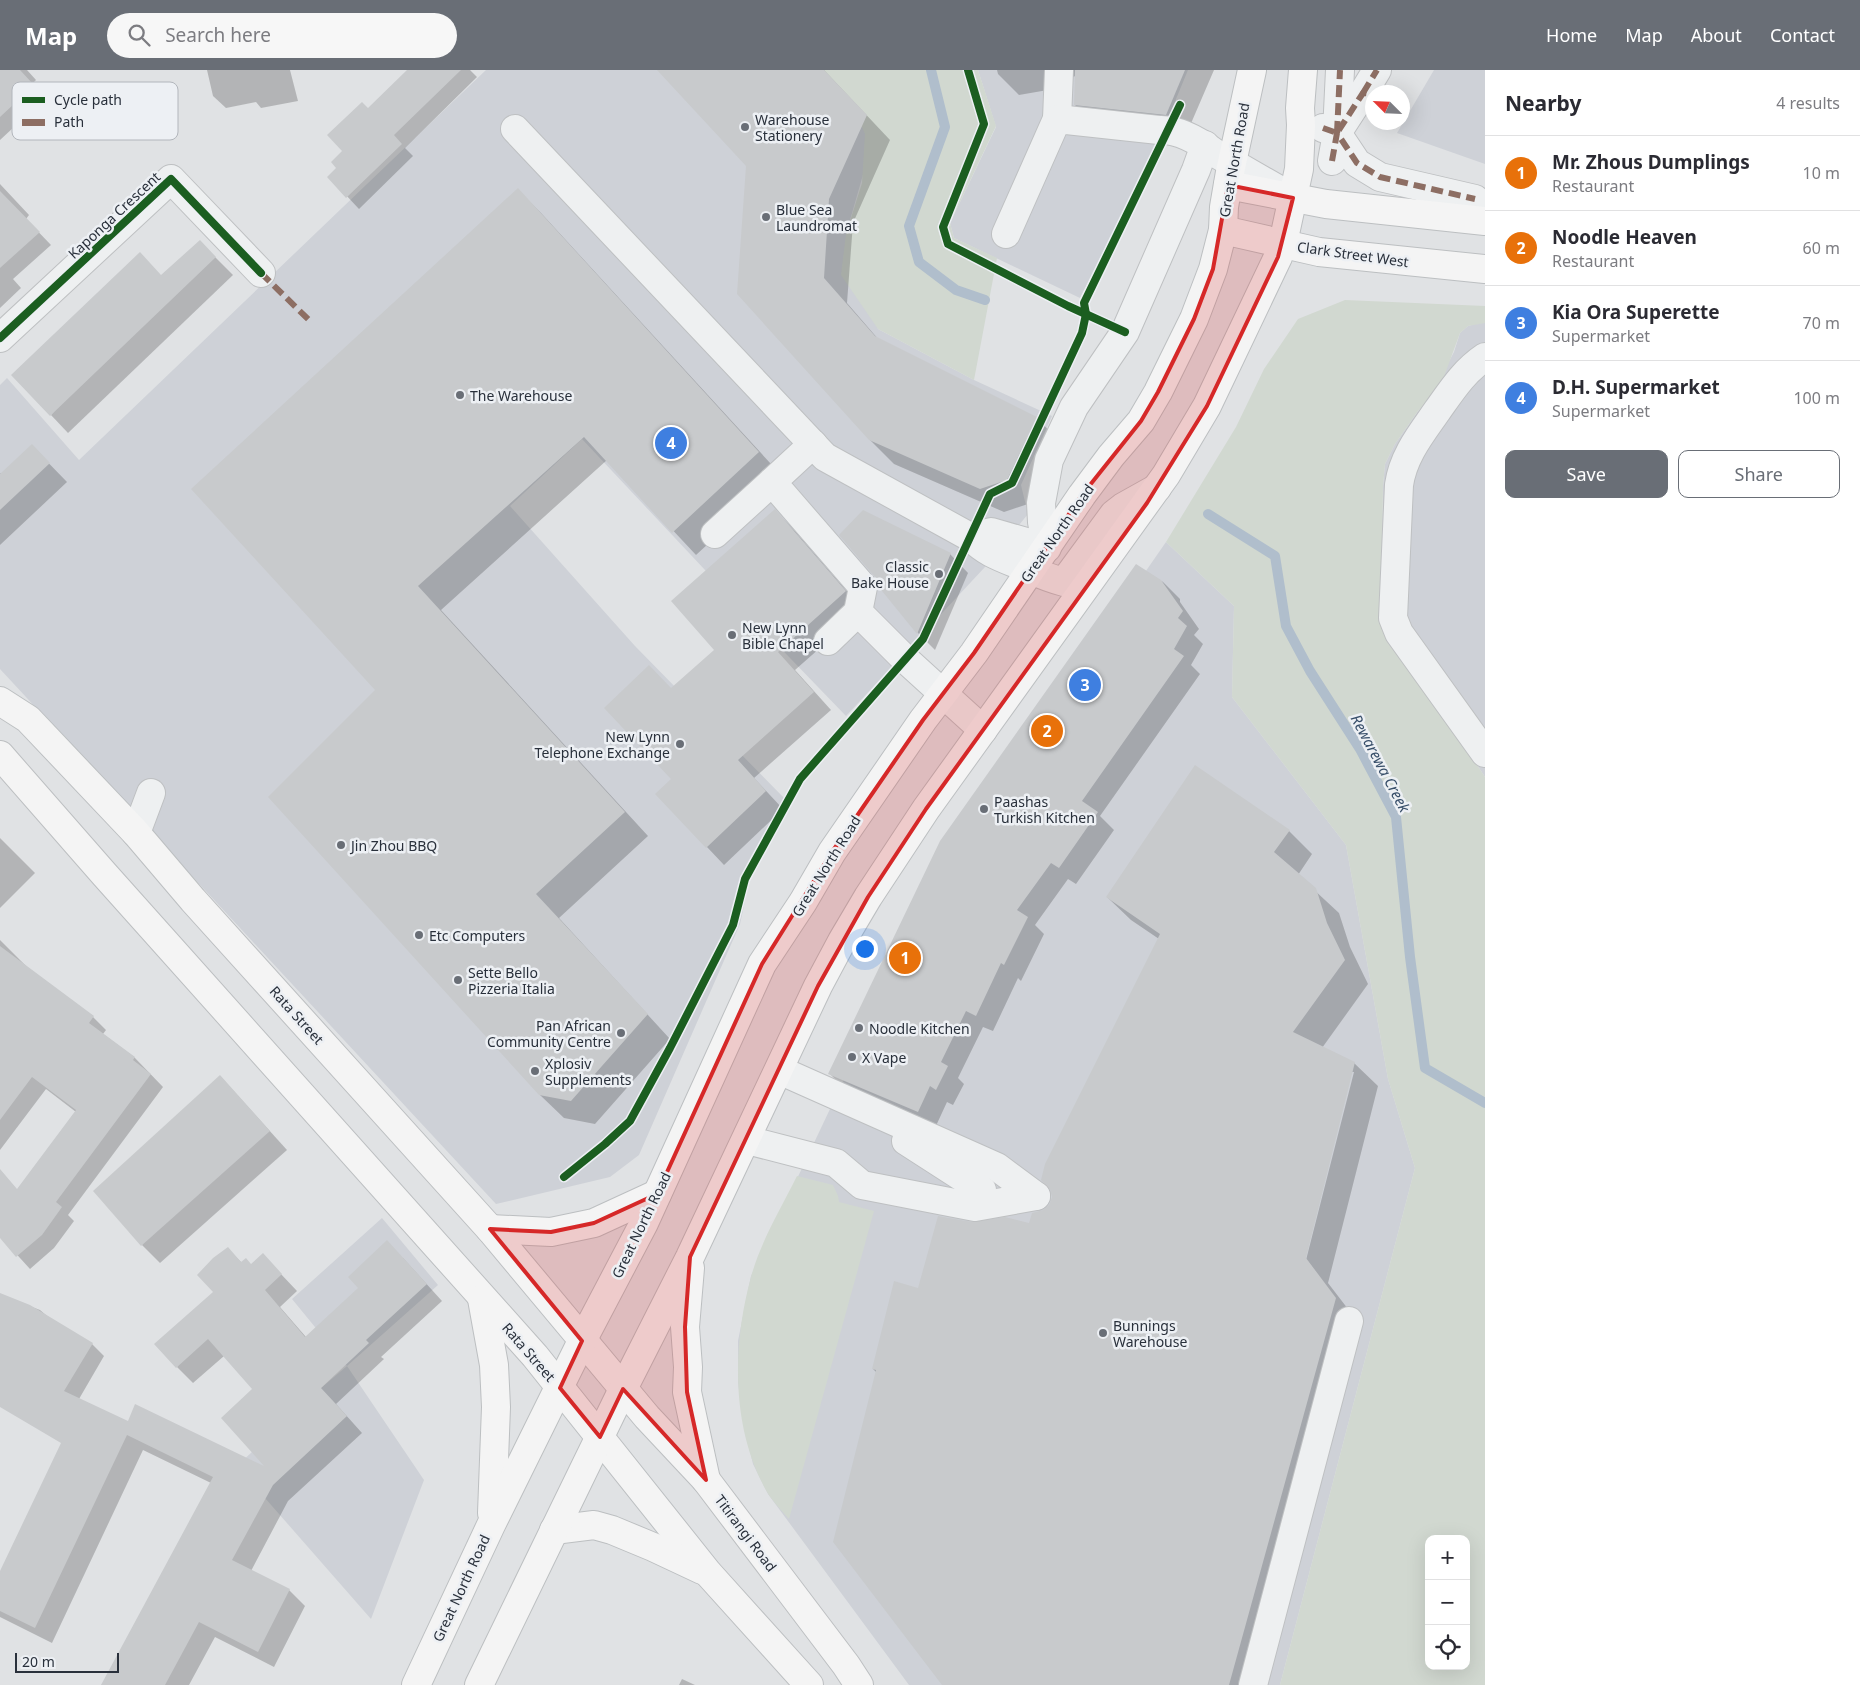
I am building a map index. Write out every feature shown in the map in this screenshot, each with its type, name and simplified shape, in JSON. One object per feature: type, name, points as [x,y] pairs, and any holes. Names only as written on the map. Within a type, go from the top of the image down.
[{"type":"main road","name":"Great North Road","points":[[416,1685],[582,1341],[657,1194],[762,964],[803,902],[832,852],[923,720],[944,694],[1031,571],[1082,495],[1111,456],[1142,421],[1158,392],[1194,319],[1213,269],[1223,230],[1230,174],[1252,70]]},
{"type":"main road","points":[[481,1684],[623,1389],[690,1257],[818,986],[868,896],[926,809],[1156,488],[1207,406],[1283,243],[1300,169],[1302,125],[1300,108],[1303,70]]},
{"type":"main road","points":[[1230,174],[1293,198],[1336,206],[1480,210]]},
{"type":"main road","name":"Clark Street West","points":[[1223,230],[1319,252],[1485,269]]},
{"type":"main road","name":"Rata Street","points":[[0,701],[28,719],[136,833],[192,900],[490,1229],[557,1308],[582,1341]]},
{"type":"main road","name":"Rata Street","points":[[0,755],[482,1299],[535,1356],[600,1437]]},
{"type":"main road","points":[[490,1229],[551,1232],[594,1223],[657,1194]]},
{"type":"main road","points":[[690,1257],[685,1327],[688,1368],[687,1392],[706,1480]]},
{"type":"main road","points":[[482,1299],[494,1364],[496,1407],[492,1525]]},
{"type":"main road","name":"Titirangi Road","points":[[582,1341],[647,1417],[706,1480],[859,1685]]},
{"type":"main road","points":[[600,1437],[708,1573],[809,1685]]},
{"type":"main road","points":[[554,1530],[594,1525],[612,1530],[708,1573]]},
{"type":"street","points":[[1006,234],[1057,119],[1059,70]]},
{"type":"street","points":[[1332,161],[1330,131],[1340,70]]},
{"type":"street","points":[[1371,85],[1377,70]]},
{"type":"street","points":[[1330,131],[1365,96]]},
{"type":"street","points":[[1057,119],[1168,130],[1205,145],[1230,174]]},
{"type":"street","points":[[515,129],[825,457],[970,537],[982,549],[1031,571],[1064,582],[1114,514],[1156,488]]},
{"type":"street","points":[[1330,131],[1357,163],[1380,177],[1480,210]]},
{"type":"street","points":[[1016,541],[1025,533],[1034,520],[1041,503],[1049,460],[1074,408],[1124,332],[1196,170],[1205,145]]},
{"type":"street","name":"Kaponga Crescent","points":[[0,338],[171,179],[261,273]]},
{"type":"street","points":[[1485,357],[1474,364],[1462,376],[1418,438],[1402,468],[1399,485],[1393,618],[1398,633],[1485,752]]},
{"type":"street","points":[[715,534],[813,444]]},
{"type":"street","points":[[772,482],[863,587],[858,612],[828,640]]},
{"type":"street","points":[[970,537],[991,532],[1016,541],[1047,548],[1042,522],[1041,503]]},
{"type":"street","points":[[858,612],[983,730]]},
{"type":"street","points":[[136,833],[151,793]]},
{"type":"street","points":[[779,1070],[997,1167],[1036,1196],[974,1207],[862,1186],[836,1163]]},
{"type":"street","points":[[746,1140],[836,1163],[982,1190],[829,1092]]},
{"type":"street","points":[[1253,1685],[1350,1321]]},
{"type":"highlighted area","points":[[1228,185],[1293,198],[1278,257],[1207,406],[1147,503],[926,809],[868,897],[818,986],[690,1257],[685,1327],[687,1392],[706,1480],[623,1389],[600,1437],[560,1388],[582,1341],[490,1229],[551,1232],[594,1223],[657,1194],[762,964],[832,852],[923,720],[974,653],[1082,495],[1141,421],[1158,392],[1194,319],[1213,269]]},
{"type":"shaded area","points":[[486,70],[862,70],[885,98],[846,234],[878,329],[974,380],[1052,416],[1021,485],[1028,514],[985,567],[846,716],[582,439],[510,506],[635,646],[785,799],[750,878],[740,924],[639,1155],[610,1177],[496,1204],[0,669],[0,385],[7,378],[79,460]]},
{"type":"shaded area","points":[[819,70],[978,70],[996,126],[950,223],[954,238],[997,258],[974,380],[878,329],[841,275],[846,234],[862,183],[865,134],[856,113]]},
{"type":"shaded area","points":[[978,70],[1188,70],[1157,145],[1080,298],[954,238],[950,223],[996,127]]},
{"type":"shaded area","points":[[1434,70],[1485,70],[1485,164],[1397,133],[1399,130],[1410,130],[1410,111]]},
{"type":"shaded area","points":[[1345,300],[1485,306],[1485,323],[1468,326],[1460,333],[1442,382],[1418,411],[1395,444],[1385,464],[1381,627],[1485,777],[1485,1685],[1280,1685],[1415,1168],[1388,1079],[1346,845],[1232,697],[1234,606],[1166,542],[1236,427],[1264,369],[1298,319]]},
{"type":"shaded area","points":[[1485,323],[1485,777],[1381,627],[1385,464],[1395,444],[1418,411],[1430,398],[1454,352],[1460,333],[1468,326]]},
{"type":"shaded area","points":[[1166,542],[1234,606],[1232,697],[1346,845],[1388,1079],[1415,1168],[1280,1685],[909,1685],[768,1494],[753,1464],[743,1421],[738,1382],[738,1341],[751,1276],[944,868],[962,836]]},
{"type":"shaded area","points":[[797,1176],[833,1185],[839,1202],[874,1211],[789,1519],[767,1492],[755,1468],[741,1414],[738,1387],[738,1359],[745,1303],[755,1264],[771,1226]]},
{"type":"shaded area","points":[[382,1218],[438,1285],[347,1366],[292,1299]]},
{"type":"shaded area","points":[[347,1366],[424,1480],[371,1619],[237,1466]]},
{"type":"building","points":[[0,70],[20,70],[31,82],[12,82],[12,106],[0,117]]},
{"type":"building","points":[[407,70],[461,70],[394,135],[402,144],[346,198],[327,177],[336,168],[331,162],[342,151],[327,135],[362,102],[368,108]]},
{"type":"building","points":[[657,70],[824,70],[867,115],[829,199],[824,278],[875,336],[1037,417],[1007,480],[980,489],[869,440],[737,294],[746,166]]},
{"type":"building","points":[[1075,70],[1185,70],[1166,115],[1074,105]]},
{"type":"building","points":[[518,188],[759,452],[672,533],[584,437],[418,586],[625,812],[536,894],[648,1014],[571,1101],[539,1095],[268,797],[375,690],[191,489]]},
{"type":"building","points":[[0,191],[40,232],[0,268]]},
{"type":"building","points":[[200,240],[216,257],[50,416],[11,375],[140,252],[161,275]]},
{"type":"building","points":[[32,444],[50,463],[0,510],[0,474]]},
{"type":"building","points":[[775,509],[846,591],[778,652],[814,692],[738,760],[766,791],[706,848],[655,794],[671,779],[604,708],[649,665],[671,688],[714,650],[671,601]]},
{"type":"building","points":[[863,510],[951,553],[917,634],[878,586],[875,577],[839,535]]},
{"type":"building","points":[[1136,564],[1161,580],[1183,611],[1178,618],[1187,626],[1174,649],[1184,656],[1082,801],[1098,812],[1059,868],[1051,863],[1017,910],[1028,917],[1004,965],[1001,963],[976,1016],[966,1011],[941,1062],[948,1066],[936,1090],[930,1086],[918,1112],[828,1074],[940,841]]},
{"type":"building","name":"Bunnings Warehouse","points":[[1195,765],[1290,830],[1274,852],[1316,888],[1327,923],[1345,960],[1293,1032],[1355,1062],[1306,1258],[1336,1298],[1229,1685],[942,1685],[833,1542],[876,1370],[872,1369],[894,1281],[918,1288],[938,1216],[972,1222],[1005,1217],[1029,1223],[1032,1213],[1043,1210],[1049,1205],[1052,1197],[1050,1190],[1041,1180],[1045,1164],[1160,934],[1106,897]]},
{"type":"building","points":[[0,946],[94,1016],[89,1023],[135,1057],[133,1060],[151,1074],[56,1202],[62,1207],[42,1235],[16,1257],[0,1238],[0,1169],[17,1189],[76,1110],[32,1077],[0,1120]]},
{"type":"building","points":[[220,1075],[270,1131],[141,1246],[93,1191]]},
{"type":"building","points":[[387,1240],[427,1284],[366,1340],[369,1343],[321,1388],[347,1416],[273,1485],[232,1560],[290,1589],[258,1652],[199,1622],[165,1685],[101,1685],[213,1477],[127,1435],[35,1628],[0,1611],[0,1571],[61,1443],[0,1407],[0,1293],[30,1305],[93,1343],[64,1391],[128,1421],[135,1404],[264,1466],[221,1418],[252,1389],[208,1339],[176,1368],[154,1344],[213,1292],[197,1275],[213,1258],[228,1247],[241,1262],[246,1258],[251,1264],[263,1253],[282,1274],[265,1290],[305,1337],[358,1288],[348,1277]]},
{"type":"waterway","name":"Rewarewa Creek","points":[[931,70],[945,127],[909,226],[919,262],[956,290],[985,300]]},
{"type":"waterway","name":"Rewarewa Creek","points":[[1208,514],[1275,556],[1286,626],[1310,671],[1360,749],[1396,817],[1410,957],[1425,1068],[1485,1103]]},
{"type":"marked path","points":[[1337,133],[1340,70]]},
{"type":"marked path","points":[[1363,93],[1377,70]]},
{"type":"marked path","points":[[1323,128],[1337,133],[1363,93],[1365,93]]},
{"type":"marked path","points":[[1332,161],[1337,133],[1357,163],[1380,177],[1475,199]]},
{"type":"marked path","points":[[261,273],[312,323]]},
{"type":"cycle path","points":[[968,70],[984,124],[943,227],[948,244],[1068,306],[1125,332]]},
{"type":"cycle path","points":[[564,1177],[630,1121],[733,925],[745,879],[800,779],[923,639],[990,494],[1012,483],[1082,333],[1086,314],[1084,303],[1180,105]]},
{"type":"cycle path","points":[[0,338],[171,179],[261,273]]},
{"type":"place","name":"Warehouse Stationery","points":[[745,127]]},
{"type":"place","name":"Blue Sea Laundromat","points":[[766,217]]},
{"type":"place","name":"The Warehouse","points":[[460,395]]},
{"type":"place","name":"D.H. Supermarket","points":[[671,443]]},
{"type":"place","name":"Classic Bake House","points":[[939,574]]},
{"type":"place","name":"New Lynn Bible Chapel","points":[[732,635]]},
{"type":"place","name":"Kia Ora Superette","points":[[1085,685]]},
{"type":"place","name":"Noodle Heaven","points":[[1047,731]]},
{"type":"place","name":"New Lynn Telephone Exchange","points":[[680,744]]},
{"type":"place","name":"Paashas Turkish Kitchen","points":[[984,809]]},
{"type":"place","name":"Jin Zhou BBQ","points":[[341,845]]},
{"type":"place","name":"Etc Computers","points":[[419,935]]},
{"type":"place","name":"Mr. Zhous Dumplings","points":[[905,958]]},
{"type":"place","name":"Sette Bello Pizzeria Italia","points":[[458,980]]},
{"type":"place","name":"Noodle Kitchen","points":[[859,1028]]},
{"type":"place","name":"Pan African Community Centre","points":[[621,1033]]},
{"type":"place","name":"X Vape","points":[[852,1057]]},
{"type":"place","name":"Xplosiv Supplements","points":[[535,1071]]},
{"type":"place","name":"Bunnings Warehouse","points":[[1103,1333]]}]
